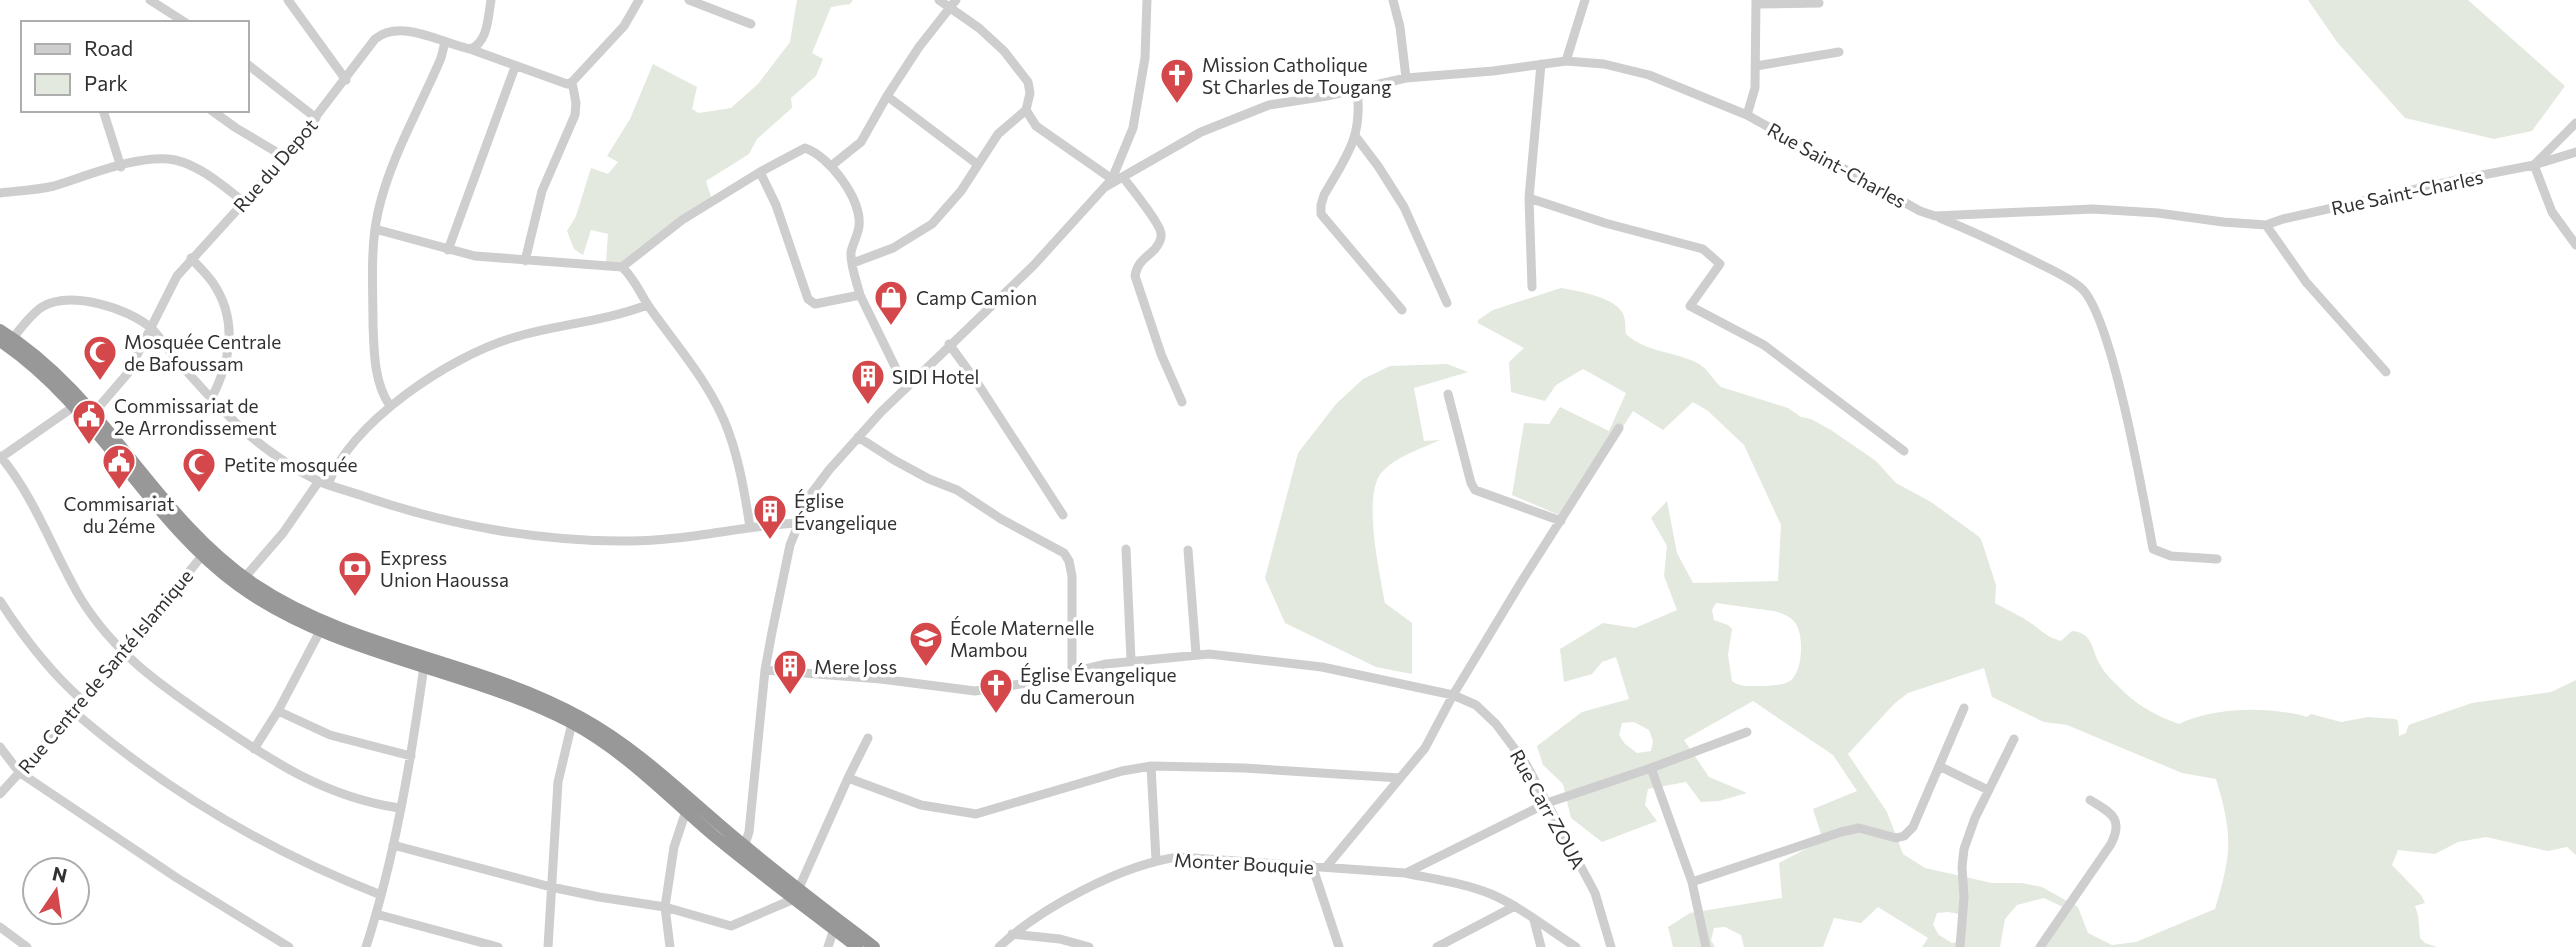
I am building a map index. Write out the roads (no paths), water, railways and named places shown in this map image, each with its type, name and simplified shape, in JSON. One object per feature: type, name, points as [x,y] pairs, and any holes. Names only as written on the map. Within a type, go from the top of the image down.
[{"type":"highway","points":[[0,330],[6,340],[91,417],[172,524],[206,551],[292,607],[425,662]]},
{"type":"highway","points":[[206,551],[251,594],[320,631],[519,693],[577,720],[690,807],[857,947]]},
{"type":"highway","points":[[797,895],[874,947]]},
{"type":"street","points":[[150,0],[183,21]]},
{"type":"street","points":[[288,0],[346,80]]},
{"type":"street","points":[[470,49],[481,42],[491,0]]},
{"type":"street","points":[[526,261],[542,191],[575,115],[572,82],[624,26],[639,0]]},
{"type":"street","points":[[689,0],[751,24]]},
{"type":"street","points":[[853,263],[894,248],[932,224],[961,191],[998,134],[1026,110],[1030,93],[1028,82],[1004,51],[952,4],[939,0]]},
{"type":"street","points":[[742,851],[749,832],[765,670],[790,545],[797,523],[811,494],[858,436],[949,344],[1033,265],[1112,179],[1133,128],[1145,58],[1147,0]]},
{"type":"street","points":[[1393,0],[1400,27],[1406,78]]},
{"type":"street","points":[[1566,61],[1585,0]]},
{"type":"street","points":[[1748,116],[1753,102],[1756,65],[1756,2],[1819,3]]},
{"type":"street","points":[[831,166],[861,142],[906,65],[952,4]]},
{"type":"street","name":"Rue du Depot","points":[[91,417],[128,373],[177,276],[285,158],[369,46],[382,33],[398,30],[445,42],[560,83],[572,82]]},
{"type":"street","points":[[390,406],[383,396],[377,376],[373,334],[372,270],[375,229],[388,178],[441,58],[445,42]]},
{"type":"street","points":[[1756,65],[1839,52]]},
{"type":"street","name":"Rue Saint-Charles","points":[[1105,187],[1200,132],[1269,105],[1406,78],[1566,61],[1604,64],[1649,75],[1748,116],[1920,211],[1935,216],[2093,209],[2266,225],[2452,181],[2534,166],[2576,152]]},
{"type":"street","points":[[1532,288],[1529,198],[1541,64]]},
{"type":"street","points":[[248,65],[316,118]]},
{"type":"street","points":[[448,250],[515,67]]},
{"type":"street","points":[[1357,89],[1360,112],[1356,137],[1324,195],[1321,214],[1402,310]]},
{"type":"street","points":[[887,96],[977,164]]},
{"type":"street","points":[[1026,110],[1036,126],[1112,179]]},
{"type":"street","points":[[104,112],[121,167]]},
{"type":"street","points":[[214,112],[285,158]]},
{"type":"street","points":[[2576,123],[2534,166],[2552,212],[2576,245]]},
{"type":"street","points":[[1356,137],[1404,207],[1447,303]]},
{"type":"street","points":[[375,229],[448,250],[486,257],[622,267],[682,220],[805,148],[818,153],[848,189],[860,225],[851,254],[860,295],[905,387]]},
{"type":"street","points":[[0,193],[50,187],[140,160],[176,160],[215,180],[244,202]]},
{"type":"street","points":[[760,172],[776,205],[808,299],[815,304],[860,295]]},
{"type":"street","points":[[1123,177],[1160,229],[1160,241],[1156,248],[1142,259],[1135,276],[1161,354],[1182,402]]},
{"type":"street","points":[[1529,198],[1605,223],[1703,249],[1720,264],[1690,306],[1763,345],[1904,451]]},
{"type":"street","points":[[1935,216],[1986,237],[2061,275],[2081,287],[2092,300],[2121,390],[2153,549],[2171,556],[2217,559]]},
{"type":"street","points":[[2266,225],[2306,282],[2386,372]]},
{"type":"street","points":[[191,258],[213,283],[222,300],[230,328],[229,352],[222,377],[212,397]]},
{"type":"street","points":[[622,267],[641,290],[647,305],[686,356],[709,392],[728,431],[740,467],[750,527]]},
{"type":"street","points":[[6,340],[42,307],[74,300],[110,306],[127,313],[151,328],[179,363],[239,426],[268,450],[323,482],[427,516],[572,539],[629,541],[689,537],[797,523]]},
{"type":"street","points":[[244,577],[283,533],[359,436],[390,406],[468,355],[485,347],[564,324],[600,320],[647,305]]},
{"type":"street","points":[[949,344],[1063,515]]},
{"type":"street","points":[[1448,394],[1475,490],[1561,521]]},
{"type":"street","points":[[77,403],[0,457],[32,501],[82,600],[102,629],[139,668],[254,749],[295,774],[332,791],[374,805],[399,808]]},
{"type":"street","points":[[1327,866],[1425,748],[1453,695],[1619,428]]},
{"type":"street","points":[[858,436],[894,460],[929,479],[957,490],[1001,519],[1064,553],[1072,576],[1072,671]]},
{"type":"street","points":[[1126,549],[1131,660]]},
{"type":"street","points":[[1188,550],[1196,654]]},
{"type":"street","name":"Rue Centre de Santé Islamique","points":[[0,794],[125,652],[206,551]]},
{"type":"street","points":[[0,601],[40,658],[57,678],[82,700]]},
{"type":"street","points":[[254,749],[278,711],[320,631]]},
{"type":"street","name":"Rue Carr ZOUA","points":[[765,670],[881,679],[975,691],[1027,683],[1131,660],[1196,654],[1252,657],[1322,667],[1453,695],[1476,705],[1496,724],[1526,764],[1595,893],[1611,947]]},
{"type":"street","points":[[366,947],[393,845],[411,755],[425,662]]},
{"type":"street","points":[[1692,882],[1859,828],[1896,838],[1904,836],[1913,827],[1964,708]]},
{"type":"street","points":[[278,711],[330,735],[411,755]]},
{"type":"street","points":[[74,712],[103,737],[216,815],[296,859],[381,895]]},
{"type":"street","points":[[548,947],[558,782],[577,720]]},
{"type":"street","points":[[1405,873],[1547,803],[1746,732]]},
{"type":"street","points":[[393,845],[551,887],[665,907],[730,926],[797,895],[868,738]]},
{"type":"street","points":[[1960,947],[1964,849],[1988,790],[2014,739]]},
{"type":"street","points":[[0,747],[19,772],[177,878],[289,947]]},
{"type":"street","points":[[848,778],[920,805],[976,814],[1122,771],[1151,766],[1244,768],[1400,778]]},
{"type":"street","points":[[1151,766],[1156,860]]},
{"type":"street","points":[[1939,766],[1988,790]]},
{"type":"street","points":[[1651,768],[1692,882],[1706,947]]},
{"type":"street","points":[[2040,947],[2112,844],[2117,832],[2112,814],[2091,800]]},
{"type":"street","points":[[670,947],[665,907],[674,847],[690,807]]},
{"type":"street","name":"Monter Bouquie","points":[[999,947],[1012,934],[1081,892],[1156,860],[1180,857],[1405,873],[1490,894],[1515,906],[1576,947]]},
{"type":"street","points":[[1312,865],[1339,947]]},
{"type":"street","points":[[1437,947],[1515,906]]},
{"type":"street","points":[[376,915],[498,947]]},
{"type":"street","points":[[1534,920],[1541,947]]},
{"type":"street","points":[[0,927],[27,947]]},
{"type":"street","points":[[828,947],[834,929]]},
{"type":"street","points":[[1012,934],[1060,939],[1089,947]]},
{"type":"place","name":"Mission Catholique St Charles de Tougang","points":[[1177,105]]},
{"type":"place","name":"Camp Camion","points":[[891,327]]},
{"type":"place","name":"Mosquée Centrale de Bafoussam","points":[[100,382]]},
{"type":"place","name":"SIDI Hotel","points":[[868,406]]},
{"type":"place","name":"Commissariat de 2e Arrondissement","points":[[89,446]]},
{"type":"place","name":"Commisariat du 2éme","points":[[119,491]]},
{"type":"place","name":"Petite mosquée","points":[[199,494]]},
{"type":"place","name":"Église Évangelique","points":[[770,541]]},
{"type":"place","name":"Express Union Haoussa","points":[[355,598]]},
{"type":"place","name":"École Maternelle Mambou","points":[[926,668]]},
{"type":"place","name":"Mere Joss","points":[[790,696]]},
{"type":"place","name":"Église Évangelique du Cameroun","points":[[996,715]]}]
